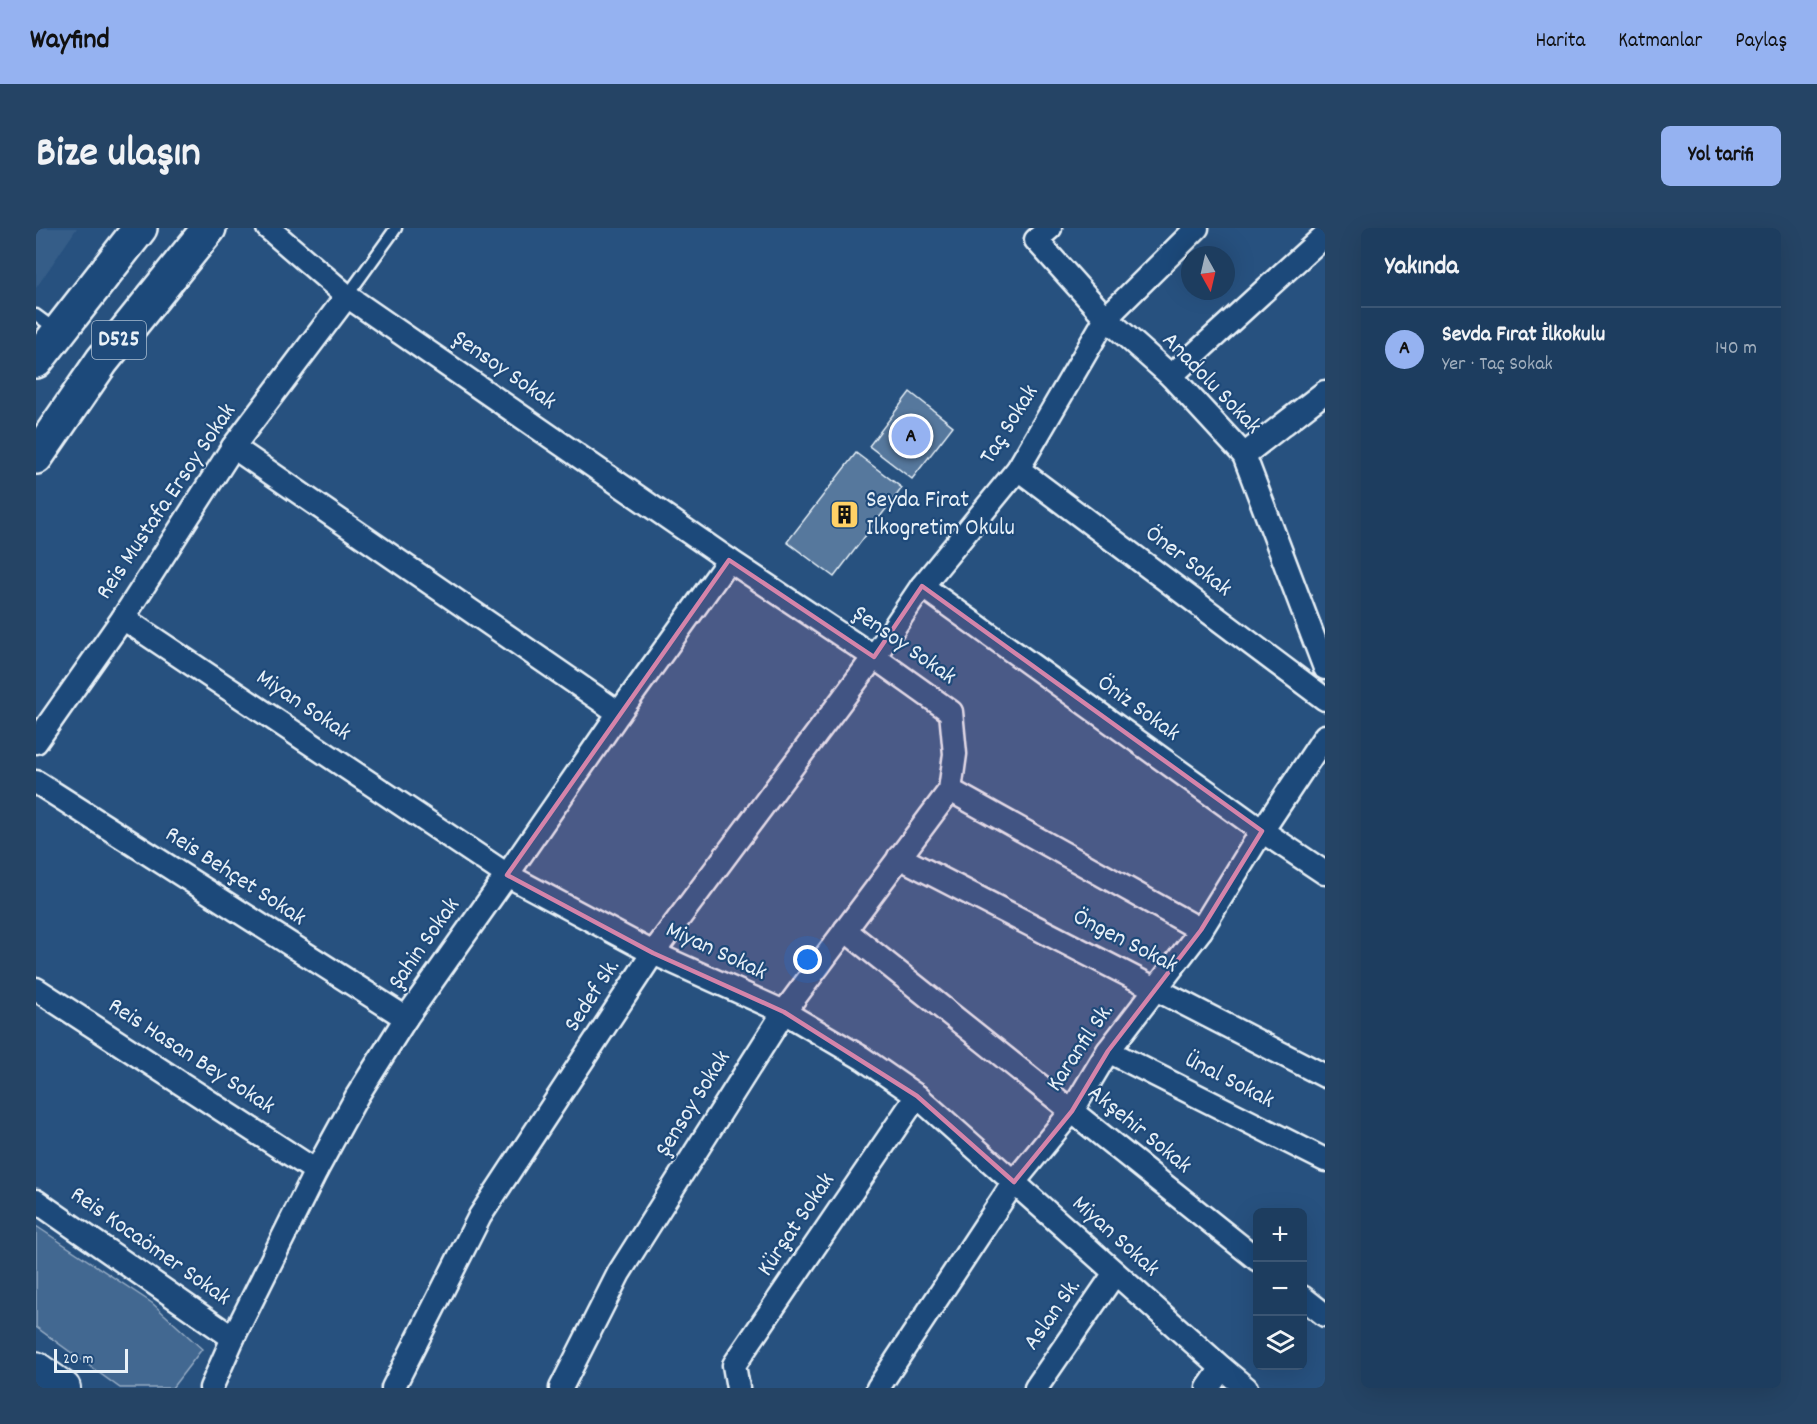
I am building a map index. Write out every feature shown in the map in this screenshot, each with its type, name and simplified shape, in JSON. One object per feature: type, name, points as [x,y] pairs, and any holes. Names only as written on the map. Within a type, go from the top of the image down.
[{"type":"highway","name":"D525","points":[[36,361],[47,324],[140,228]]},
{"type":"highway","name":"D525","points":[[36,457],[102,362],[208,228]]},
{"type":"main road","points":[[36,1368],[64,1388]]},
{"type":"street","name":"Şensoy Sokak","points":[[268,228],[347,296],[951,712],[955,754],[950,790],[784,1012],[619,1273],[561,1388]]},
{"type":"street","name":"Taç Sokak","points":[[874,657],[922,586],[1018,469],[1106,318],[1197,228]]},
{"type":"street","name":"Anadolu Sokak","points":[[1043,234],[1106,318],[1171,376],[1244,455],[1325,668]]},
{"type":"street","points":[[1171,376],[1325,235]]},
{"type":"street","name":"Reis Mustafa Ersoy Sokak","points":[[36,742],[123,618],[232,447],[347,296]]},
{"type":"street","points":[[1244,455],[1325,392]]},
{"type":"street","points":[[232,447],[619,713]]},
{"type":"street","name":"Öner Sokak","points":[[1018,469],[1325,699]]},
{"type":"street","name":"Şahin Sokak","points":[[211,1388],[233,1338],[316,1171],[357,1096],[406,1018],[729,560]]},
{"type":"street","name":"Öniz Sokak","points":[[922,586],[1262,831],[1325,873]]},
{"type":"street","name":"Miyan Sokak","points":[[123,618],[507,875],[653,953],[784,1012],[862,1058],[917,1096],[1246,1388]]},
{"type":"street","name":"Sedef Sk.","points":[[393,1388],[480,1216],[653,953],[874,657]]},
{"type":"street","name":"Karanfil Sk.","points":[[878,1388],[1014,1182],[1072,1111],[1108,1051],[1201,930],[1262,831],[1325,736]]},
{"type":"street","name":"Reis Behçet Sokak","points":[[36,782],[406,1018]]},
{"type":"street","points":[[950,790],[1201,930]]},
{"type":"street","name":"Öngen Sokak","points":[[899,857],[1325,1076]]},
{"type":"street","name":"Akşehir Sokak","points":[[845,930],[1253,1257]]},
{"type":"street","name":"Reis Hasan Bey Sokak","points":[[36,989],[316,1171]]},
{"type":"street","name":"Ünal Sokak","points":[[1108,1051],[1325,1160]]},
{"type":"street","name":"Kürşat Sokak","points":[[738,1388],[734,1365],[917,1096]]},
{"type":"street","name":"Reis Kocaömer Sokak","points":[[36,1201],[233,1338]]},
{"type":"street","name":"Aslan Sk.","points":[[1036,1388],[1115,1273]]},
{"type":"street","points":[[1307,1301],[1325,1315]]},
{"type":"street","points":[[1208,1388],[1222,1368]]},
{"type":"lane","points":[[347,296],[396,228]]},
{"type":"highlighted area","points":[[729,560],[874,657],[922,586],[1262,831],[1201,930],[1108,1051],[1072,1111],[1014,1182],[917,1096],[784,1012],[653,953],[507,875]]},
{"type":"shaded area","points":[[36,228],[77,228],[36,288]]},
{"type":"shaded area","points":[[36,1226],[152,1303],[202,1349],[172,1388],[120,1388],[36,1327]]},
{"type":"building","points":[[910,392],[953,426],[912,479],[869,446]]},
{"type":"building","name":"Seyda Firat Ilkogretim Okulu","points":[[856,453],[902,488],[834,577],[787,542]]},
{"type":"place","name":"Sevda Fırat İlkokulu","points":[[911,436]]},
{"type":"place","name":"Seyda Firat Ilkogretim Okulu","points":[[845,515]]}]
